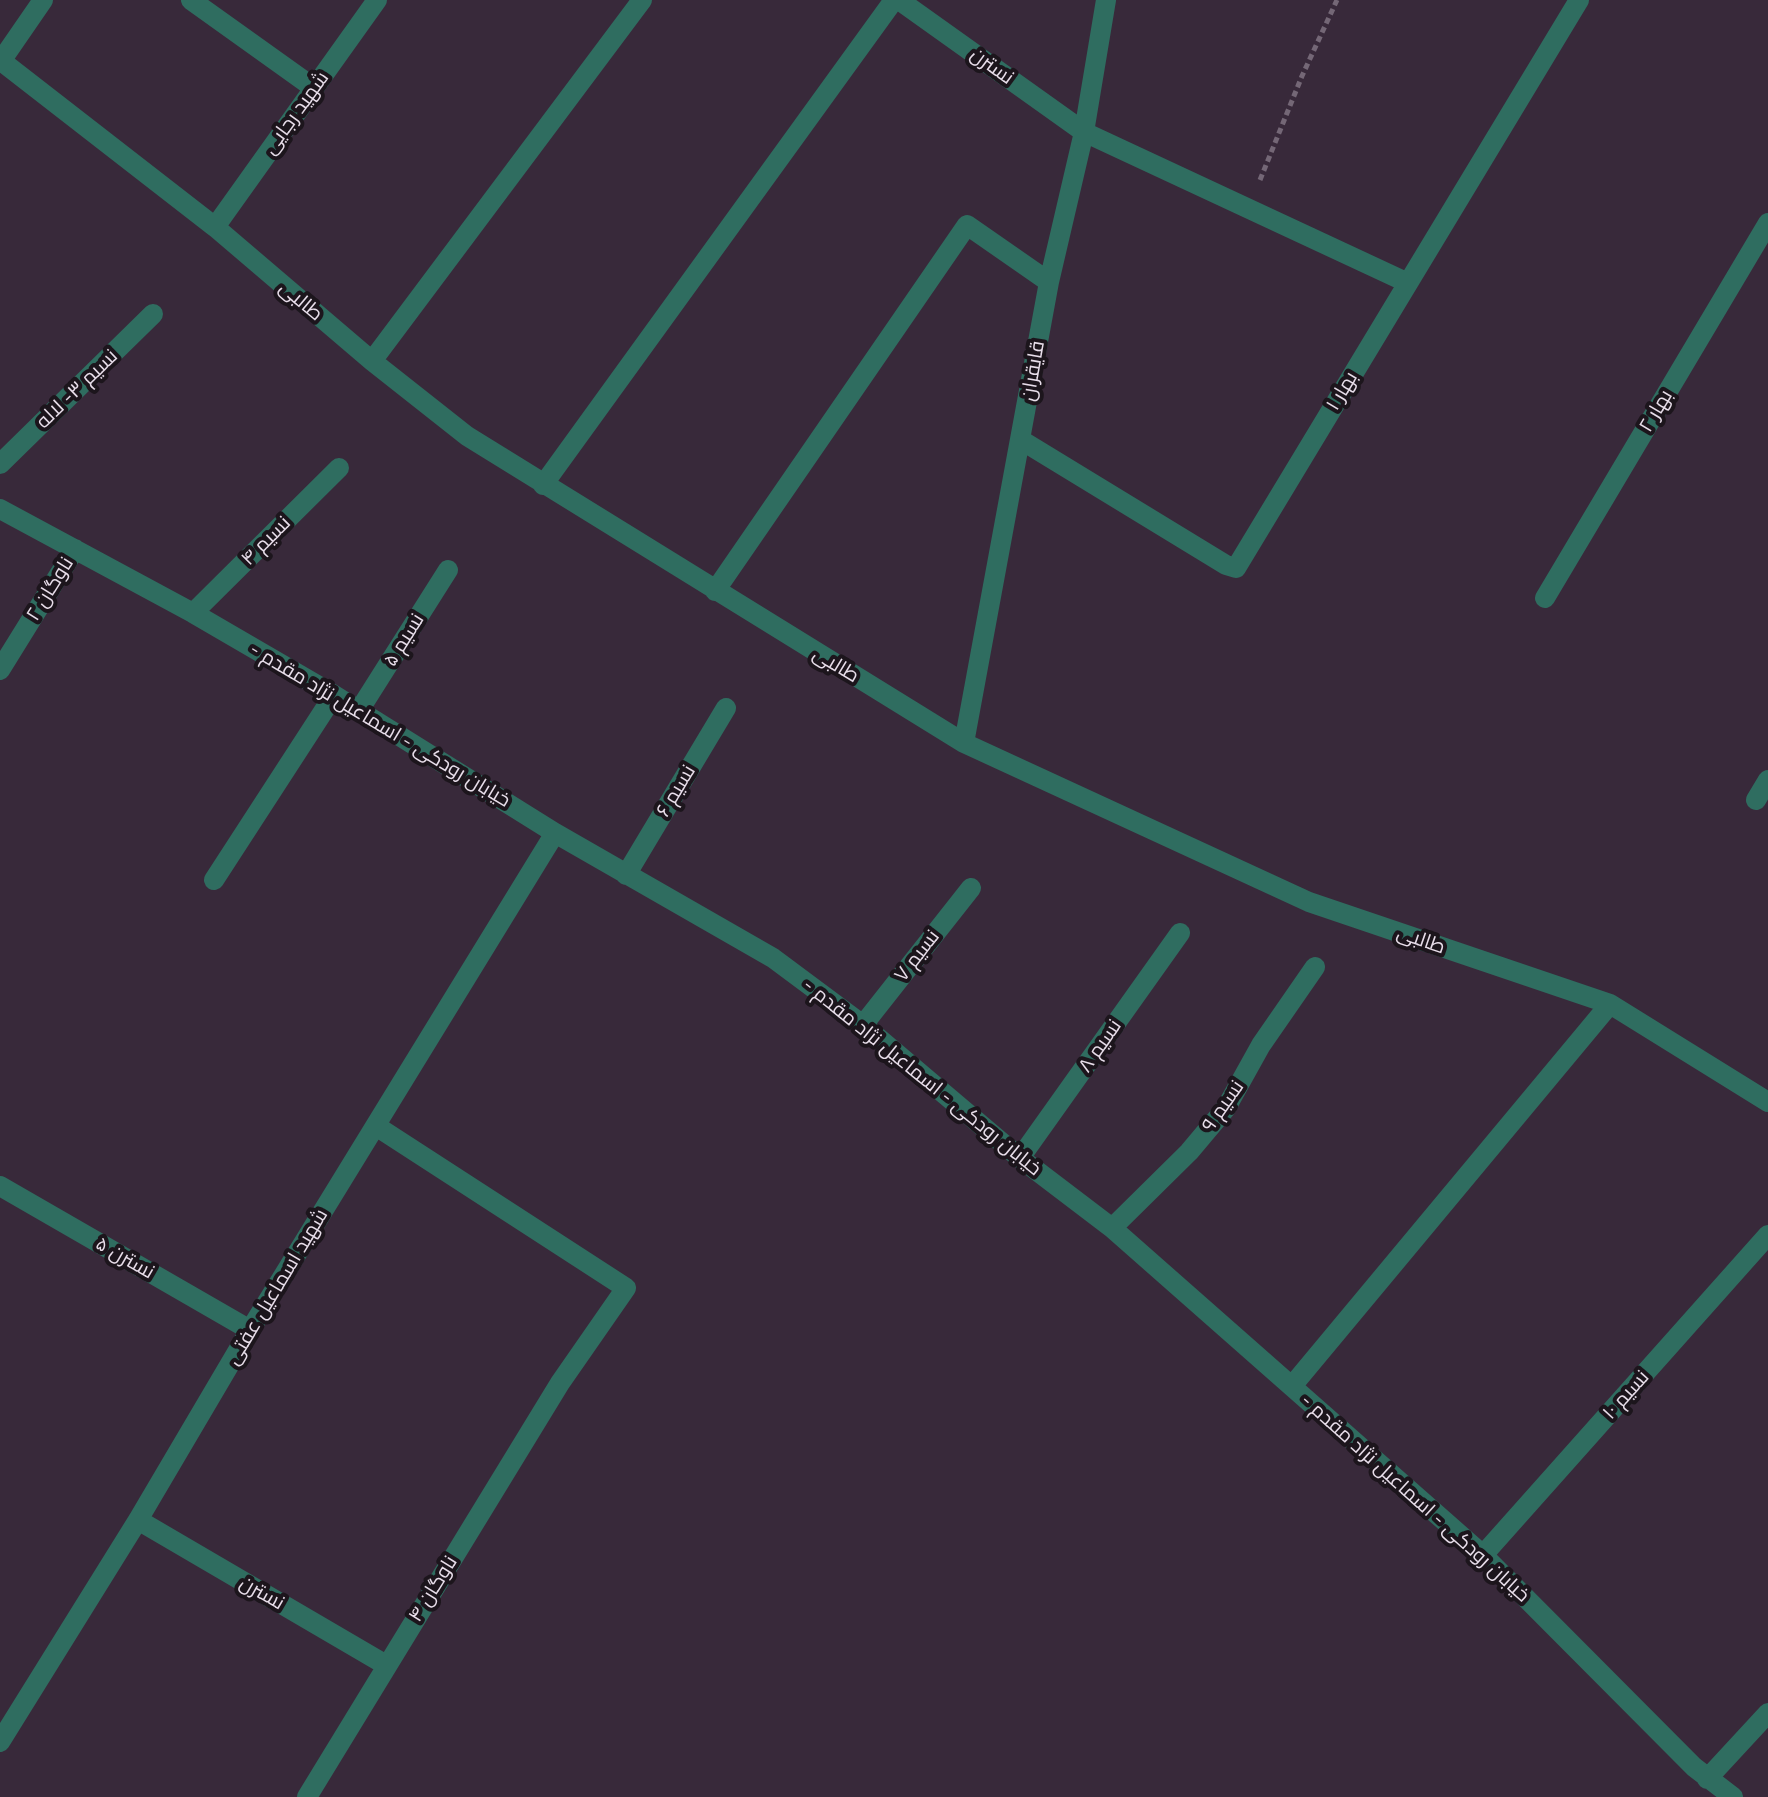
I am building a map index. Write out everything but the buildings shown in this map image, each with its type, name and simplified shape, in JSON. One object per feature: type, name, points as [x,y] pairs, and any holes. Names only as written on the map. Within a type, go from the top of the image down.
[{"type":"street","points":[[1,61],[43,0]]},
{"type":"street","points":[[191,0],[314,88]]},
{"type":"street","name":"شهید رجایی","points":[[215,227],[377,0]]},
{"type":"street","points":[[372,361],[642,0]]},
{"type":"street","points":[[543,485],[897,0]]},
{"type":"street","name":"نسترن","points":[[897,0],[1084,132],[1406,282]]},
{"type":"street","name":"قایقران","points":[[964,743],[1049,282],[1084,132],[1106,0]]},
{"type":"street","name":"بهار ۱","points":[[1021,440],[1226,565],[1236,568],[1579,0]]},
{"type":"street","name":"طالبی","points":[[1,61],[215,227],[372,361],[467,436],[964,743],[1309,902],[1610,1004],[1768,1102]]},
{"type":"street","name":"بهار ۲","points":[[1545,598],[1768,223]]},
{"type":"street","points":[[715,591],[967,225],[1049,282]]},
{"type":"street","name":"نسیم ۳- لاله","points":[[0,464],[153,314]]},
{"type":"street","name":"نسیم ۴","points":[[193,613],[339,468]]},
{"type":"street","name":"- خیابان رودکی - اسماعیل نژاد مقدم","points":[[0,509],[193,613],[360,709],[555,833],[773,958],[863,1025],[1020,1158],[1112,1228],[1483,1555],[1707,1779],[1733,1797]]},
{"type":"street","name":"ناوگان ۲","points":[[0,670],[75,549]]},
{"type":"street","name":"نسیم ۵","points":[[360,709],[448,570]]},
{"type":"street","points":[[214,880],[334,695]]},
{"type":"street","name":"نسیم ۶","points":[[626,875],[726,708]]},
{"type":"street","points":[[1756,800],[1768,780]]},
{"type":"street","name":"شهید اسماعیل عفتی","points":[[0,1742],[555,833]]},
{"type":"street","name":"نسیم ۷","points":[[863,1025],[971,888]]},
{"type":"street","name":"نسیم ۸","points":[[1020,1158],[1180,933]]},
{"type":"street","name":"نسیم ۹","points":[[1112,1228],[1189,1152],[1226,1108],[1261,1045],[1315,967]]},
{"type":"street","points":[[1292,1386],[1610,1004]]},
{"type":"street","name":"ناوگان ۴","points":[[307,1797],[560,1383],[626,1288],[376,1126]]},
{"type":"street","name":"نسترن ۵","points":[[0,1186],[250,1330]]},
{"type":"street","name":"نسیم ۱۰","points":[[1483,1555],[1768,1235]]},
{"type":"street","name":"نسترن","points":[[138,1520],[386,1665]]},
{"type":"street","points":[[1707,1779],[1768,1713]]},
{"type":"path","points":[[1249,207],[1302,76],[1337,0]]}]
